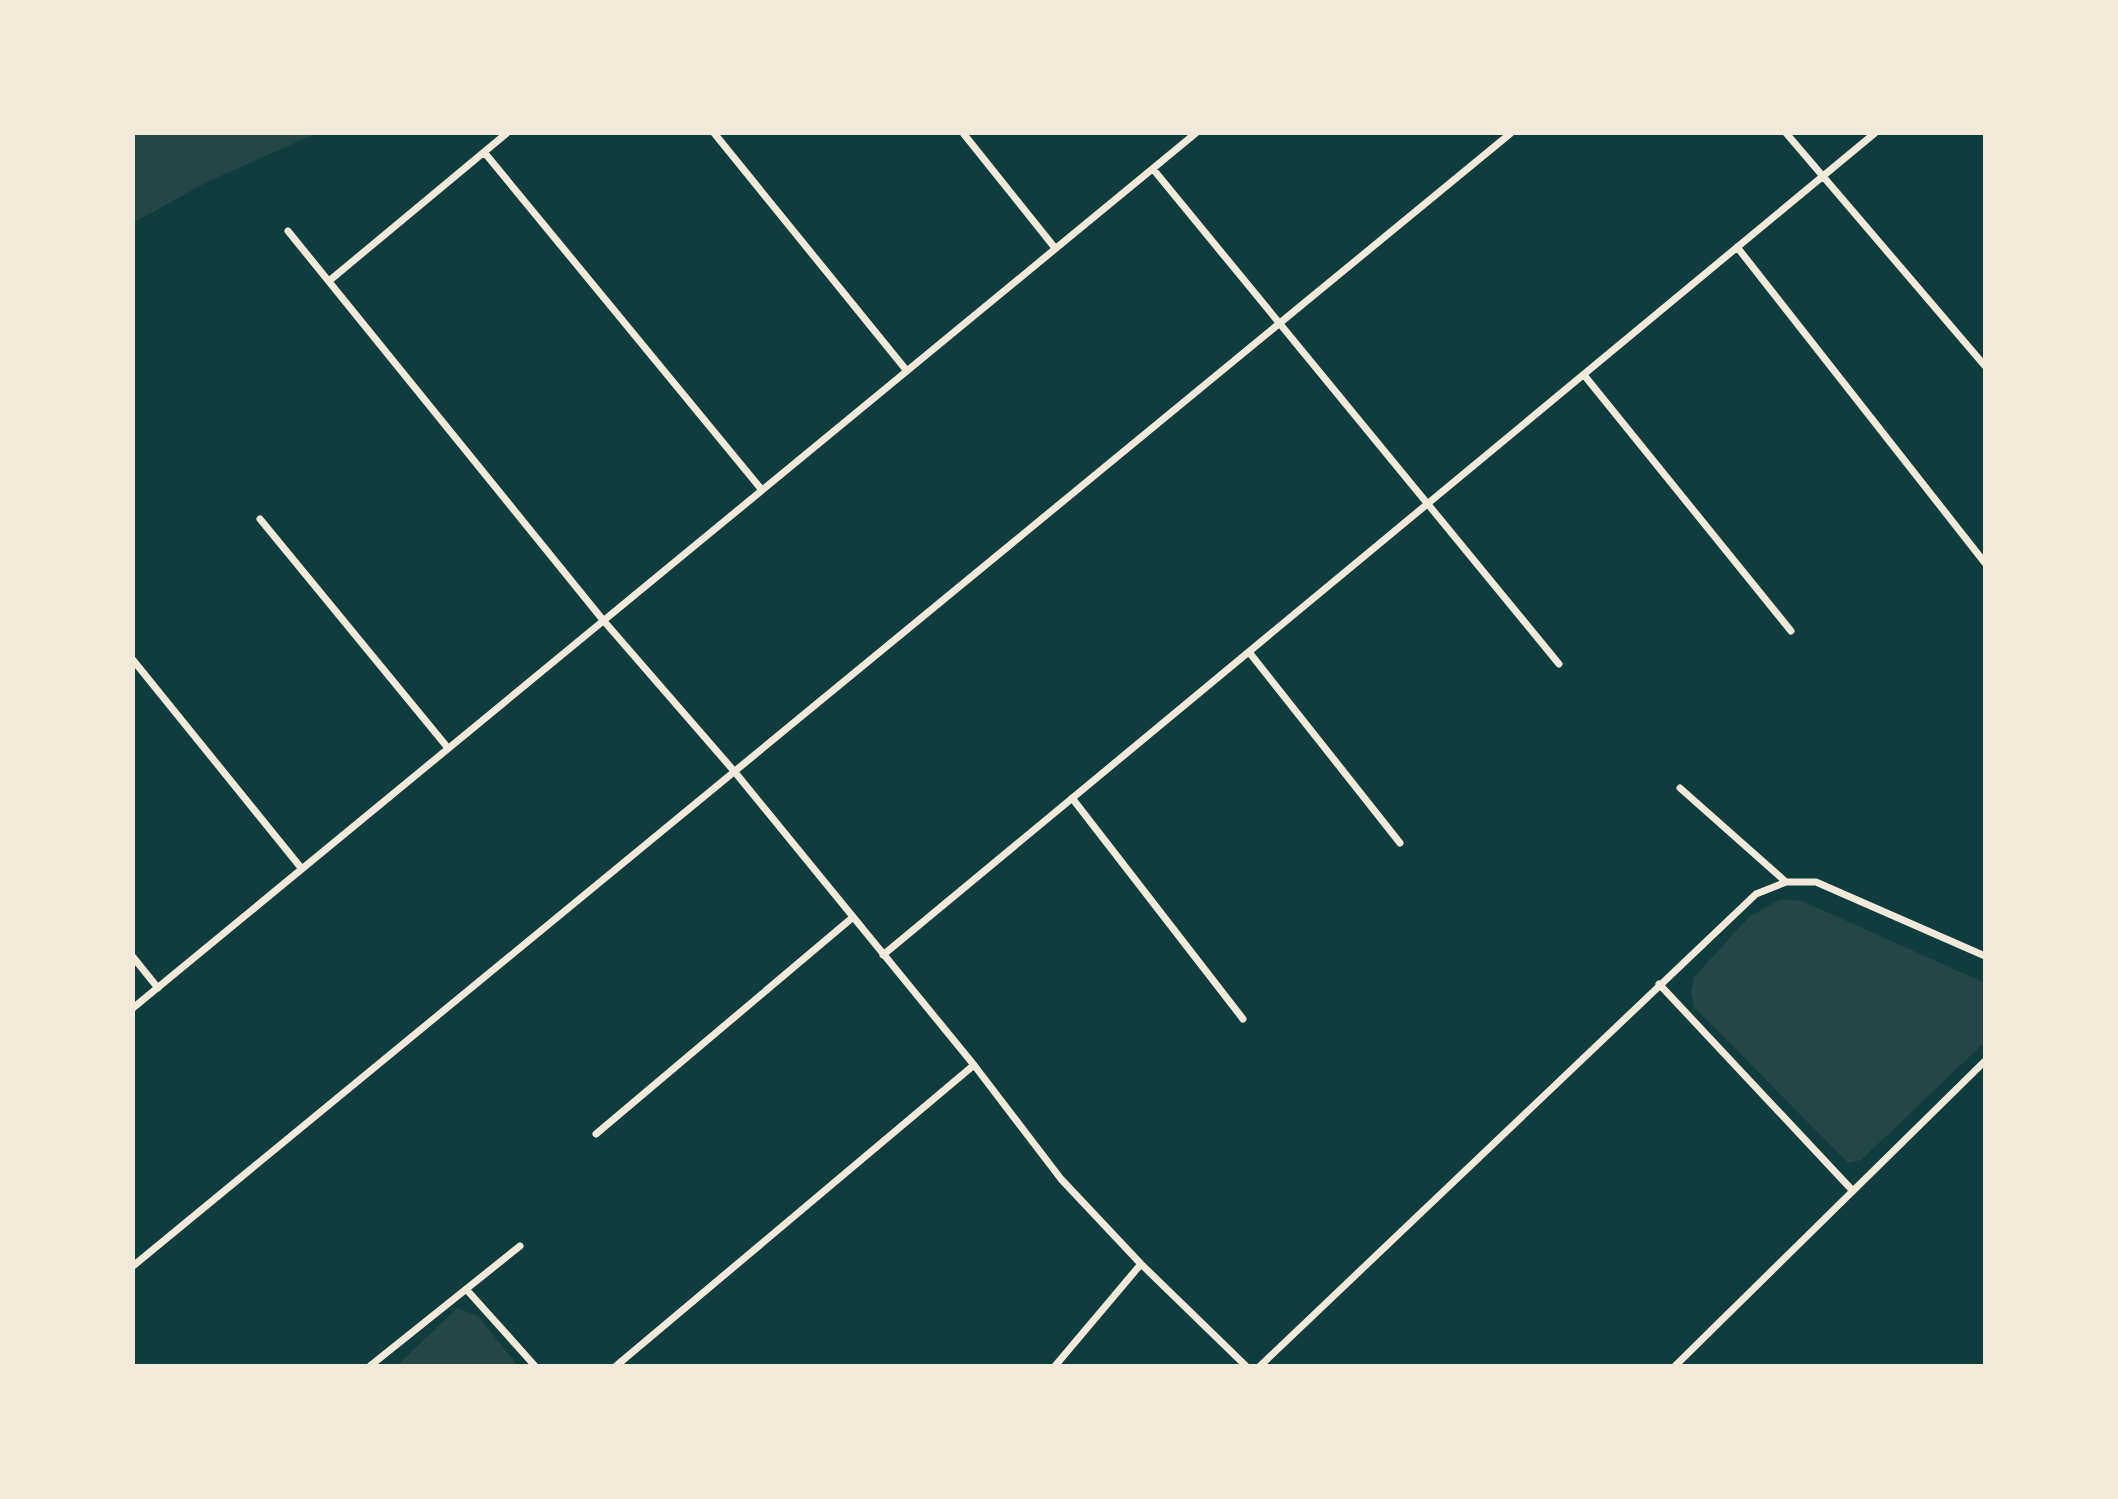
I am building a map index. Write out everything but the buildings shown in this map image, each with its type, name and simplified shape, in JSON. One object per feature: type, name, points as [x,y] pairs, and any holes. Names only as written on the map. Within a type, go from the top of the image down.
[{"type":"street","points":[[329,281],[507,133]]},
{"type":"street","points":[[714,133],[907,371]]},
{"type":"street","points":[[963,133],[1055,248]]},
{"type":"street","points":[[133,1008],[1196,133]]},
{"type":"street","points":[[133,1266],[1511,133]]},
{"type":"street","points":[[1786,133],[1985,366]]},
{"type":"street","points":[[883,955],[1875,133]]},
{"type":"street","points":[[484,152],[762,490]]},
{"type":"street","points":[[1153,169],[1559,664]]},
{"type":"street","points":[[288,231],[603,620],[734,771],[974,1065],[1061,1179],[1141,1264],[1246,1366]]},
{"type":"street","points":[[1737,247],[1985,563]]},
{"type":"street","points":[[1584,375],[1791,631]]},
{"type":"street","points":[[260,519],[448,748]]},
{"type":"street","points":[[1249,652],[1400,842]]},
{"type":"street","points":[[133,660],[302,869]]},
{"type":"street","points":[[1680,788],[1786,882]]},
{"type":"street","points":[[1072,798],[1244,1019]]},
{"type":"street","points":[[1260,1366],[1747,900],[1766,888],[1786,882],[1816,882],[1985,956]]},
{"type":"street","points":[[597,1134],[852,918]]},
{"type":"street","points":[[133,957],[158,988]]},
{"type":"street","points":[[1659,985],[1853,1191]]},
{"type":"street","points":[[1675,1366],[1985,1061]]},
{"type":"street","points":[[617,1366],[974,1065]]},
{"type":"street","points":[[370,1366],[520,1246]]},
{"type":"street","points":[[1055,1366],[1141,1264]]},
{"type":"street","points":[[466,1289],[536,1366]]},
{"type":"shaded area","points":[[133,133],[317,133],[207,182],[133,223]]},
{"type":"shaded area","points":[[1781,899],[1802,901],[1985,983],[1985,1042],[1861,1160],[1848,1163],[1694,1007],[1691,991],[1694,977],[1750,916]]},
{"type":"shaded area","points":[[457,1308],[478,1316],[518,1366],[397,1366]]}]
